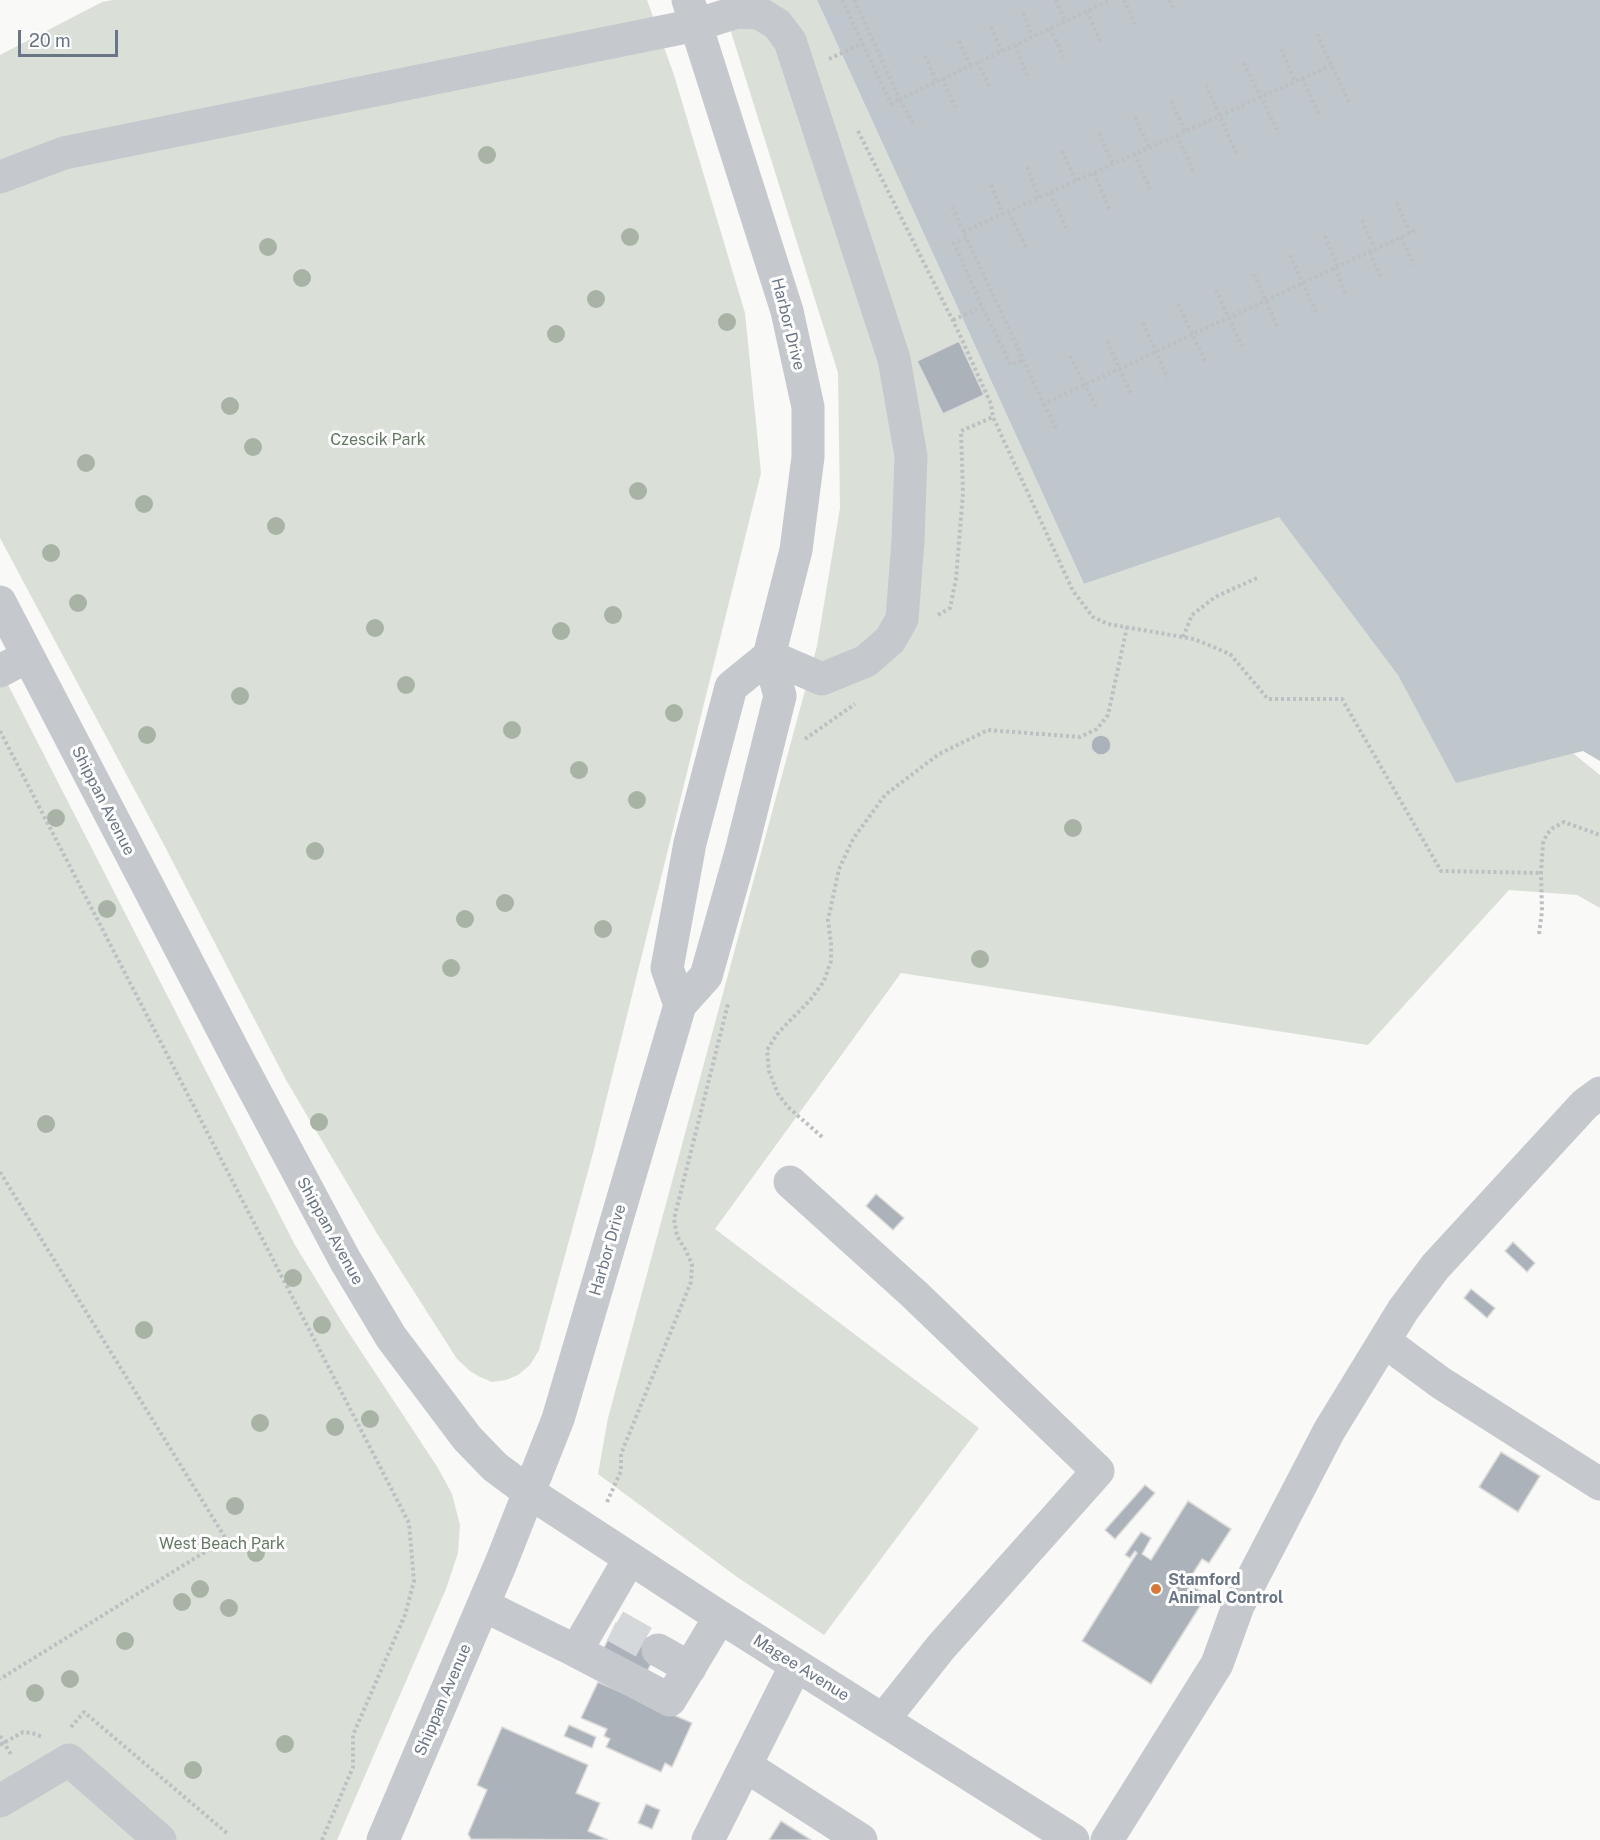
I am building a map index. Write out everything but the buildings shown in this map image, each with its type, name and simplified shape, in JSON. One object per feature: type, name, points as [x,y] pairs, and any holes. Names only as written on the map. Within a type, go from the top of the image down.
[{"type":"street","points":[[0,177],[64,153],[692,13],[759,13],[777,24],[790,41],[894,358],[911,456],[902,619],[890,640],[866,661],[822,680],[769,656],[730,687],[693,832],[668,968],[680,1005]]},
{"type":"street","name":"Harbor Drive","points":[[530,1493],[558,1419],[680,1005],[706,976],[747,830],[780,696],[769,656],[796,550],[808,457],[808,407],[787,310],[692,13]]},
{"type":"street","name":"Shippan Avenue","points":[[0,602],[14,664],[345,1260],[391,1337],[467,1438],[495,1467],[530,1493],[383,1840]]},
{"type":"street","points":[[1107,1840],[1217,1664],[1238,1606],[1329,1431],[1418,1288],[1585,1104],[1600,1093]]},
{"type":"street","points":[[790,1182],[914,1294],[1098,1471],[940,1647],[883,1720]]},
{"type":"street","points":[[1384,1341],[1441,1383],[1600,1484]]},
{"type":"street","name":"Magee Avenue","points":[[530,1493],[883,1720],[1034,1830],[1073,1840]]},
{"type":"street","points":[[596,1634],[630,1558]]},
{"type":"street","points":[[483,1605],[596,1634],[670,1700],[720,1617]]},
{"type":"street","points":[[654,1658],[685,1676]]},
{"type":"street","points":[[708,1840],[796,1665]]},
{"type":"street","points":[[0,1801],[69,1760],[160,1840]]},
{"type":"street","points":[[746,1766],[861,1840]]},
{"type":"path","points":[[842,0],[891,105],[942,78],[1111,0]]},
{"type":"path","points":[[854,0],[914,125]]},
{"type":"path","points":[[1056,0],[1065,21]]},
{"type":"path","points":[[1096,0],[1098,6]]},
{"type":"path","points":[[1124,0],[1135,24]]},
{"type":"path","points":[[1169,0],[1173,8]]},
{"type":"path","points":[[1087,11],[1100,41]]},
{"type":"path","points":[[1023,13],[1032,36]]},
{"type":"path","points":[[991,27],[1002,51]]},
{"type":"path","points":[[1050,28],[1064,57]]},
{"type":"path","points":[[1317,34],[1350,104]]},
{"type":"path","points":[[959,41],[970,65]]},
{"type":"path","points":[[823,62],[864,43]]},
{"type":"path","points":[[1015,45],[1027,75]]},
{"type":"path","points":[[1281,50],[1294,81]]},
{"type":"path","points":[[925,56],[936,81]]},
{"type":"path","points":[[977,62],[991,89]]},
{"type":"path","points":[[1244,63],[1279,135]]},
{"type":"path","points":[[963,232],[1332,65]]},
{"type":"path","points":[[942,78],[955,107]]},
{"type":"path","points":[[1302,78],[1320,116]]},
{"type":"path","points":[[1206,85],[1236,153]]},
{"type":"path","points":[[1171,101],[1185,131]]},
{"type":"path","points":[[1135,117],[1149,148]]},
{"type":"path","points":[[857,129],[953,320],[991,404],[993,417],[1072,591],[1093,617],[1108,624],[1194,639],[1230,654],[1268,699],[1342,699],[1441,871],[1540,873]]},
{"type":"path","points":[[1099,134],[1113,164]]},
{"type":"path","points":[[1177,135],[1194,172]]},
{"type":"path","points":[[1062,151],[1076,181]]},
{"type":"path","points":[[1134,154],[1152,194]]},
{"type":"path","points":[[1027,167],[1039,198]]},
{"type":"path","points":[[1094,173],[1110,211]]},
{"type":"path","points":[[991,185],[1004,214]]},
{"type":"path","points":[[1050,193],[1068,232]]},
{"type":"path","points":[[1397,203],[1410,233]]},
{"type":"path","points":[[952,207],[1044,404],[1058,429]]},
{"type":"path","points":[[1009,211],[1027,249]]},
{"type":"path","points":[[1362,220],[1375,249]]},
{"type":"path","points":[[1044,404],[1418,229]]},
{"type":"path","points":[[1325,236],[1346,295]]},
{"type":"path","points":[[1401,237],[1414,266]]},
{"type":"path","points":[[966,238],[954,243],[981,307],[1011,365],[1023,360]]},
{"type":"path","points":[[1370,252],[1381,277]]},
{"type":"path","points":[[1290,255],[1316,312]]},
{"type":"path","points":[[1254,274],[1278,329]]},
{"type":"path","points":[[1216,290],[1242,346]]},
{"type":"path","points":[[1178,304],[1205,361]]},
{"type":"path","points":[[953,320],[981,307]]},
{"type":"path","points":[[1143,323],[1168,379]]},
{"type":"path","points":[[1107,341],[1131,393]]},
{"type":"path","points":[[1070,356],[1097,409]]},
{"type":"path","points":[[936,621],[939,613],[950,608],[956,579],[963,493],[961,431],[993,417]]},
{"type":"path","points":[[1183,637],[1192,615],[1215,597],[1257,578]]},
{"type":"path","points":[[822,1137],[778,1094],[770,1071],[767,1050],[777,1034],[811,999],[824,981],[831,961],[828,920],[840,869],[853,839],[885,795],[939,754],[988,730],[1080,737],[1096,729],[1108,715],[1127,627]]},
{"type":"path","points":[[799,744],[856,703]]},
{"type":"path","points":[[0,731],[409,1523],[414,1581],[405,1615],[354,1735],[353,1767],[322,1840]]},
{"type":"path","points":[[1539,934],[1542,912],[1540,873],[1543,843],[1547,834],[1564,822],[1600,835]]},
{"type":"path","points":[[593,1534],[621,1471],[621,1455],[691,1282],[692,1264],[676,1236],[674,1219],[730,995]]},
{"type":"path","points":[[0,1172],[226,1539],[0,1679]]},
{"type":"green space","name":"Czescik Park","points":[[113,0],[647,0],[674,75],[745,313],[761,473],[593,1153],[539,1350],[530,1365],[518,1375],[506,1380],[492,1382],[480,1377],[457,1359],[376,1232],[286,1080],[163,843],[0,538],[0,55],[102,2]]},
{"type":"green space","points":[[721,0],[817,0],[1084,584],[1279,516],[1600,775],[1600,908],[1577,895],[1509,890],[1368,1045],[901,973],[715,1229],[979,1428],[824,1635],[737,1577],[598,1474],[608,1418],[817,646],[840,508],[838,373]]},
{"type":"green space","name":"West Beach Park","points":[[0,669],[295,1245],[345,1327],[438,1468],[452,1494],[460,1525],[458,1553],[446,1589],[337,1840],[0,1840]]},
{"type":"shaded area","points":[[817,0],[1600,0],[1600,761],[1583,751],[1456,783],[1398,675],[1279,517],[1084,584]]},
{"type":"tunnel","points":[[615,1626],[658,1650]]},
{"type":"place","name":"Stamford Animal Control","points":[[1156,1589]]}]
